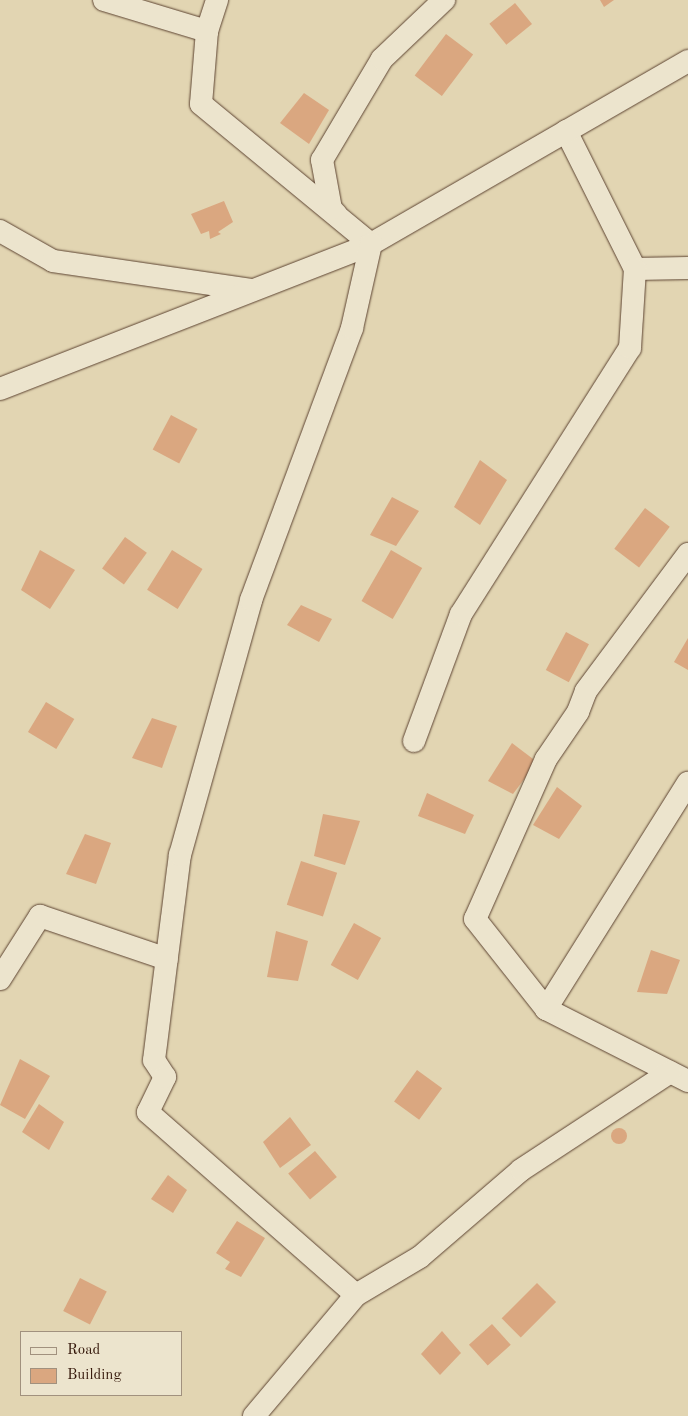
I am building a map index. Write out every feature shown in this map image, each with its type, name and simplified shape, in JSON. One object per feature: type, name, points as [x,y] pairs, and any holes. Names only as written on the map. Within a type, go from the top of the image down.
[{"type":"street","points":[[104,0],[208,31]]},
{"type":"street","points":[[217,0],[208,31],[201,104],[371,244]]},
{"type":"street","points":[[371,244],[331,209],[322,160],[382,59],[444,0]]},
{"type":"street","points":[[0,389],[371,244],[688,61]]},
{"type":"street","points":[[414,741],[461,614],[630,348],[635,269],[566,131]]},
{"type":"street","points":[[0,230],[52,262],[252,290]]},
{"type":"street","points":[[356,1295],[148,1112],[164,1077],[154,1060],[180,855],[251,600],[352,328],[371,244]]},
{"type":"street","points":[[635,269],[688,268]]},
{"type":"street","points":[[679,1077],[546,1009],[475,919],[546,759],[578,712],[586,691],[688,554]]},
{"type":"street","points":[[546,1009],[688,783]]},
{"type":"street","points":[[0,979],[40,916],[167,959]]},
{"type":"street","points":[[254,1416],[356,1295],[420,1257],[521,1170],[679,1077]]},
{"type":"building","points":[[600,0],[614,0],[604,7]]},
{"type":"building","points":[[515,3],[532,24],[506,45],[489,24]]},
{"type":"building","points":[[446,34],[473,54],[442,96],[415,76]]},
{"type":"building","points":[[304,93],[329,110],[309,144],[280,123]]},
{"type":"building","points":[[224,201],[233,222],[218,232],[221,234],[210,239],[209,231],[201,234],[191,214]]},
{"type":"building","points":[[171,415],[197,429],[179,464],[153,449]]},
{"type":"building","points":[[480,460],[507,480],[480,525],[454,507]]},
{"type":"building","points":[[392,497],[419,511],[396,546],[370,535]]},
{"type":"building","points":[[645,508],[670,527],[639,567],[614,549]]},
{"type":"building","points":[[125,537],[147,553],[124,584],[102,569]]},
{"type":"building","points":[[40,550],[75,570],[50,609],[21,590]]},
{"type":"building","points":[[172,550],[203,569],[178,609],[147,590]]},
{"type":"building","points":[[391,550],[422,568],[393,619],[362,601]]},
{"type":"building","points":[[301,605],[332,619],[319,642],[287,625]]},
{"type":"building","points":[[566,632],[589,644],[569,682],[546,670]]},
{"type":"building","points":[[688,638],[688,670],[674,662]]},
{"type":"building","points":[[46,702],[74,719],[56,749],[28,732]]},
{"type":"building","points":[[152,718],[177,726],[162,768],[132,758]]},
{"type":"building","points":[[512,743],[537,762],[513,794],[488,781]]},
{"type":"building","points":[[557,787],[582,806],[559,839],[533,825]]},
{"type":"building","points":[[427,793],[474,815],[465,834],[418,816]]},
{"type":"building","points":[[323,814],[360,821],[345,865],[314,856]]},
{"type":"building","points":[[85,834],[111,843],[96,884],[66,874]]},
{"type":"building","points":[[301,861],[337,873],[323,916],[287,905]]},
{"type":"building","points":[[354,923],[381,938],[358,980],[331,965]]},
{"type":"building","points":[[276,931],[308,941],[298,981],[267,977]]},
{"type":"building","points":[[651,950],[680,960],[667,994],[637,992]]},
{"type":"building","points":[[20,1059],[50,1076],[25,1119],[0,1105]]},
{"type":"building","points":[[417,1070],[442,1088],[419,1120],[394,1102]]},
{"type":"building","points":[[39,1104],[64,1122],[49,1150],[22,1132]]},
{"type":"building","points":[[290,1117],[311,1145],[280,1168],[263,1142]]},
{"type":"building","points":[[616,1128],[622,1128],[627,1133],[625,1142],[616,1144],[611,1139],[611,1133]]},
{"type":"building","points":[[315,1151],[337,1177],[310,1200],[288,1173]]},
{"type":"building","points":[[168,1175],[187,1190],[173,1213],[151,1199]]},
{"type":"building","points":[[237,1221],[265,1238],[241,1277],[225,1269],[230,1262],[216,1253]]},
{"type":"building","points":[[80,1278],[107,1292],[90,1325],[63,1311]]},
{"type":"building","points":[[537,1283],[556,1302],[521,1337],[502,1318]]},
{"type":"building","points":[[492,1324],[511,1345],[488,1366],[469,1345]]},
{"type":"building","points":[[442,1331],[461,1353],[440,1375],[421,1354]]}]
